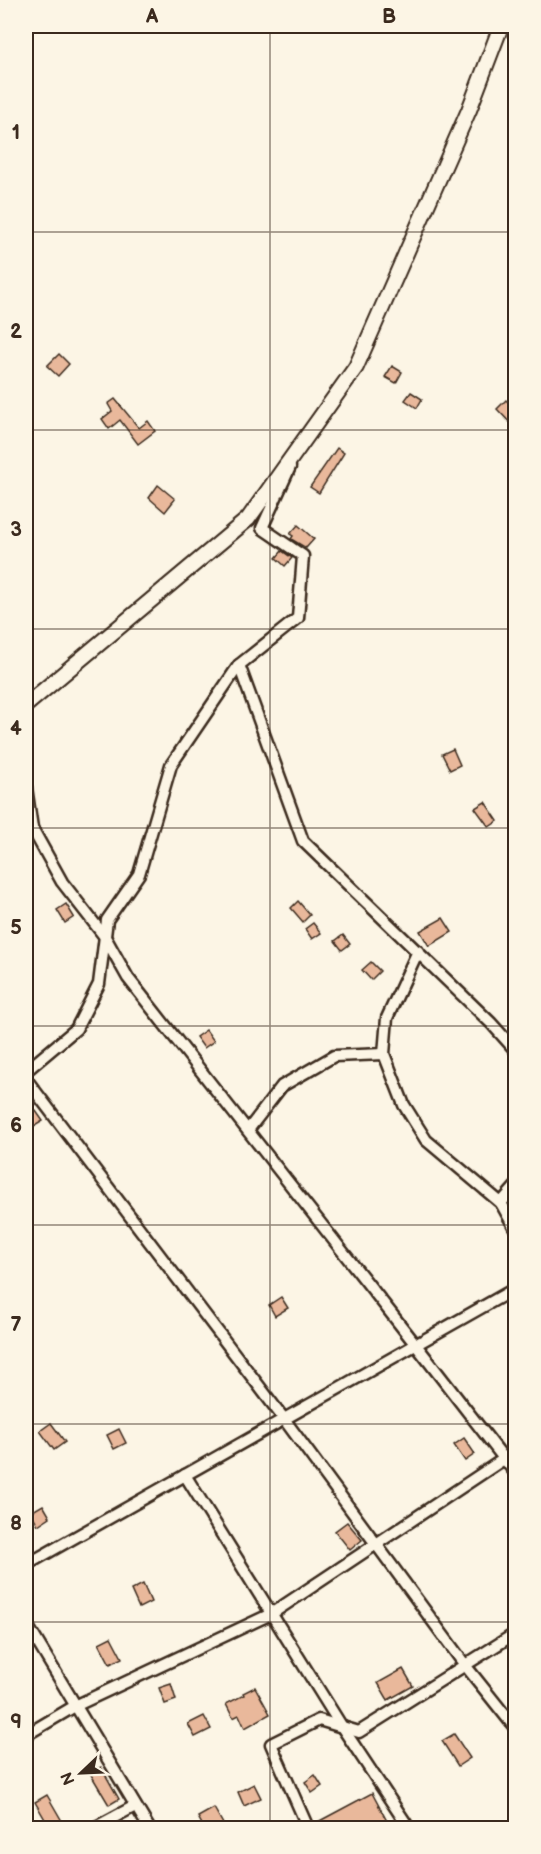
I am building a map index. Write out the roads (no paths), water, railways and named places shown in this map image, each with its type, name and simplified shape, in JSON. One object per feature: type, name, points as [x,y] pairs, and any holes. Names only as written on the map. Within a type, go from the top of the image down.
[{"type":"street","points":[[26,705],[248,519],[356,367],[469,110],[501,26]]},
{"type":"street","points":[[26,1071],[76,1029],[99,984],[107,920],[139,874],[171,765],[239,665],[298,618],[303,556],[262,528],[299,447]]},
{"type":"street","points":[[239,665],[303,841],[418,951],[516,1051]]},
{"type":"street","points":[[26,788],[32,828],[62,882],[105,937],[128,978],[516,1474]]},
{"type":"street","points":[[418,951],[387,1018],[384,1054],[404,1105],[426,1140],[501,1203],[516,1230]]},
{"type":"street","points":[[248,1130],[282,1086],[334,1056],[384,1054]]},
{"type":"street","points":[[26,1079],[284,1419],[465,1665],[516,1729]]},
{"type":"street","points":[[501,1203],[516,1186]]},
{"type":"street","points":[[26,1565],[516,1288]]},
{"type":"street","points":[[26,1735],[75,1706],[271,1614],[516,1451]]},
{"type":"street","points":[[185,1475],[342,1727],[409,1828]]},
{"type":"street","points":[[26,1623],[149,1828]]},
{"type":"street","points":[[308,1828],[271,1744],[319,1720],[359,1732],[516,1633]]},
{"type":"street","points":[[94,1828],[135,1806]]}]
